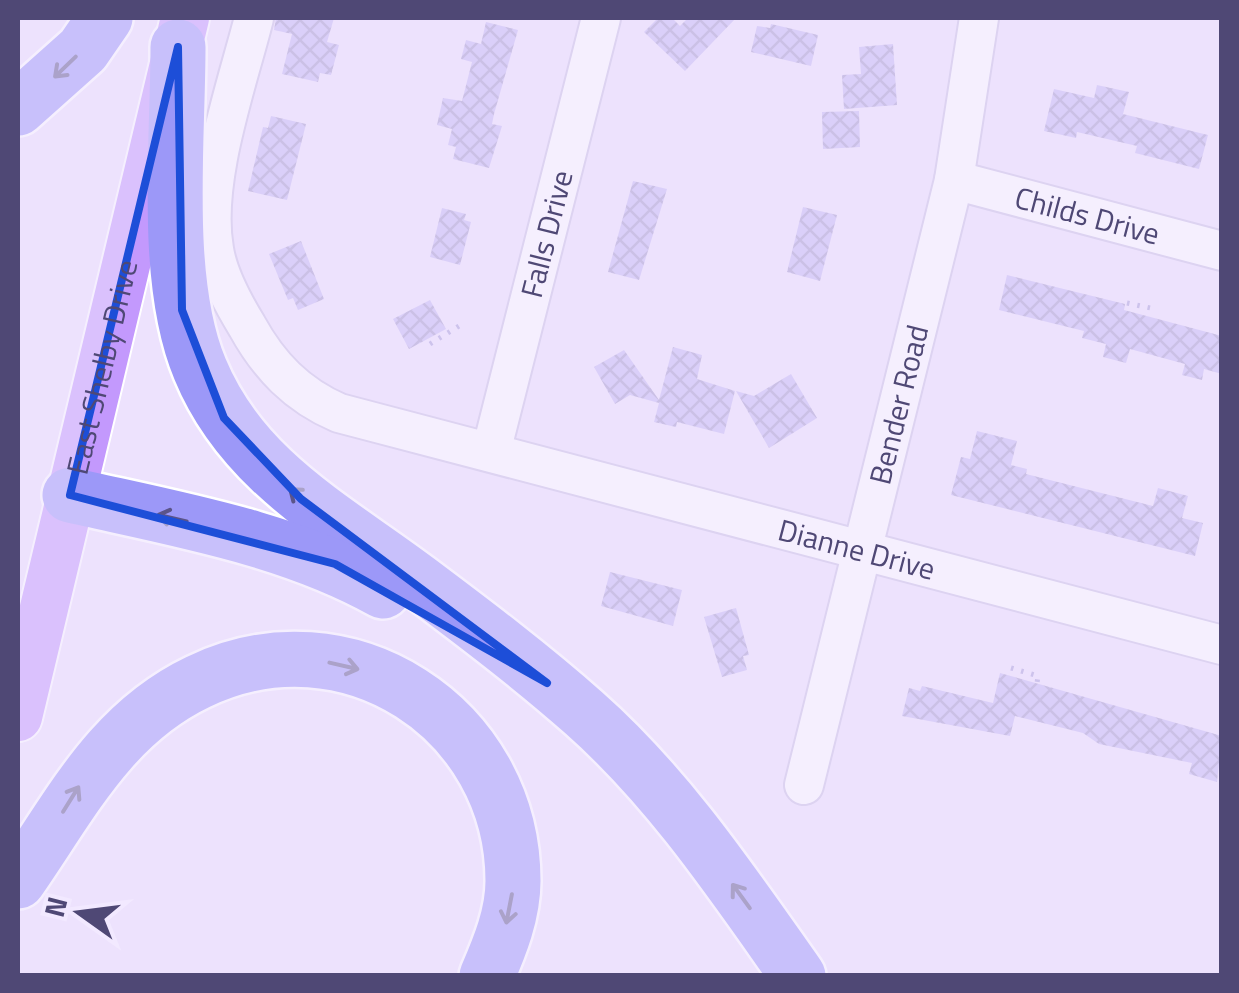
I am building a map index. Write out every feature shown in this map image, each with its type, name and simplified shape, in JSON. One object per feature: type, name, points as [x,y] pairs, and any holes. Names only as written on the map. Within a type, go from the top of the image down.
[{"type":"highway","points":[[18,108],[83,50],[105,18]]},
{"type":"highway","points":[[181,32],[180,286],[188,332],[210,394],[269,471],[548,683],[620,746],[682,816],[798,976]]},
{"type":"highway","points":[[70,495],[197,524],[335,564],[548,683]]},
{"type":"highway","points":[[18,880],[89,771],[127,730],[171,697],[219,673],[258,662],[303,660],[345,666],[403,688],[439,713],[471,747],[492,784],[508,829],[513,885],[508,919],[487,976]]},
{"type":"main road","name":"East Shelby Drive","points":[[18,716],[181,32]]},
{"type":"street","name":"Dianne Drive","points":[[254,18],[227,128],[212,214],[213,248],[220,275],[241,317],[284,379],[311,401],[339,413],[1222,645]]},
{"type":"street","name":"Falls Drive","points":[[491,452],[601,18]]},
{"type":"street","name":"Bender Road","points":[[804,786],[954,180],[979,18]]},
{"type":"street","name":"Childs Drive","points":[[954,180],[1222,250]]},
{"type":"path","points":[[1127,303],[1155,309]]},
{"type":"path","points":[[430,344],[459,326]]},
{"type":"path","points":[[1011,668],[1038,676],[1038,683]]},
{"type":"highlighted area","points":[[178,47],[182,310],[224,418],[301,499],[547,683],[335,564],[70,495]]},
{"type":"building","points":[[276,18],[334,18],[327,42],[339,45],[331,75],[320,73],[318,82],[282,74],[292,34],[274,30]]},
{"type":"building","points":[[658,18],[672,18],[680,26],[688,18],[736,18],[685,71],[644,32]]},
{"type":"building","points":[[486,22],[518,30],[494,114],[492,124],[502,126],[489,168],[453,159],[456,147],[448,145],[452,129],[437,125],[443,98],[462,101],[472,62],[461,59],[466,40],[481,44]]},
{"type":"building","points":[[771,24],[818,35],[811,66],[751,52],[757,26],[770,28]]},
{"type":"building","points":[[893,44],[897,105],[844,109],[842,75],[861,74],[859,47]]},
{"type":"building","points":[[1097,85],[1129,92],[1123,114],[1208,135],[1199,169],[1135,153],[1137,146],[1077,132],[1076,138],[1044,131],[1054,89],[1094,98]]},
{"type":"building","points":[[859,111],[860,147],[823,149],[822,112]]},
{"type":"building","points":[[271,116],[306,124],[287,200],[248,191],[263,127],[268,128]]},
{"type":"building","points":[[633,181],[667,189],[639,280],[608,272]]},
{"type":"building","points":[[803,207],[837,215],[820,281],[787,272]]},
{"type":"building","points":[[442,208],[466,214],[464,220],[471,222],[460,265],[430,257]]},
{"type":"building","points":[[301,241],[324,299],[298,310],[293,298],[288,300],[269,254]]},
{"type":"building","points":[[1007,275],[1125,304],[1124,310],[1222,336],[1222,374],[1204,369],[1202,380],[1182,375],[1185,364],[1130,349],[1126,363],[1103,357],[1106,344],[1082,338],[1084,331],[999,310]]},
{"type":"building","points":[[430,300],[446,329],[409,349],[393,319]]},
{"type":"building","points":[[673,347],[702,355],[697,379],[735,391],[724,434],[677,422],[676,427],[654,422],[659,403],[630,395],[615,404],[594,367],[624,350],[659,400]]},
{"type":"building","points":[[791,374],[817,418],[769,448],[736,391],[754,396]]},
{"type":"building","points":[[977,431],[1017,441],[1011,465],[1027,469],[1026,474],[1153,506],[1158,488],[1188,496],[1182,518],[1203,523],[1195,556],[951,495],[961,457],[970,459]]},
{"type":"building","points":[[610,572],[682,590],[673,626],[601,606]]},
{"type":"building","points":[[736,608],[749,655],[743,656],[747,670],[722,677],[704,617]]},
{"type":"building","points":[[1000,673],[1222,736],[1217,782],[1189,774],[1192,763],[1099,744],[1083,733],[1015,716],[1010,736],[902,716],[909,688],[920,691],[922,686],[993,703]]}]
